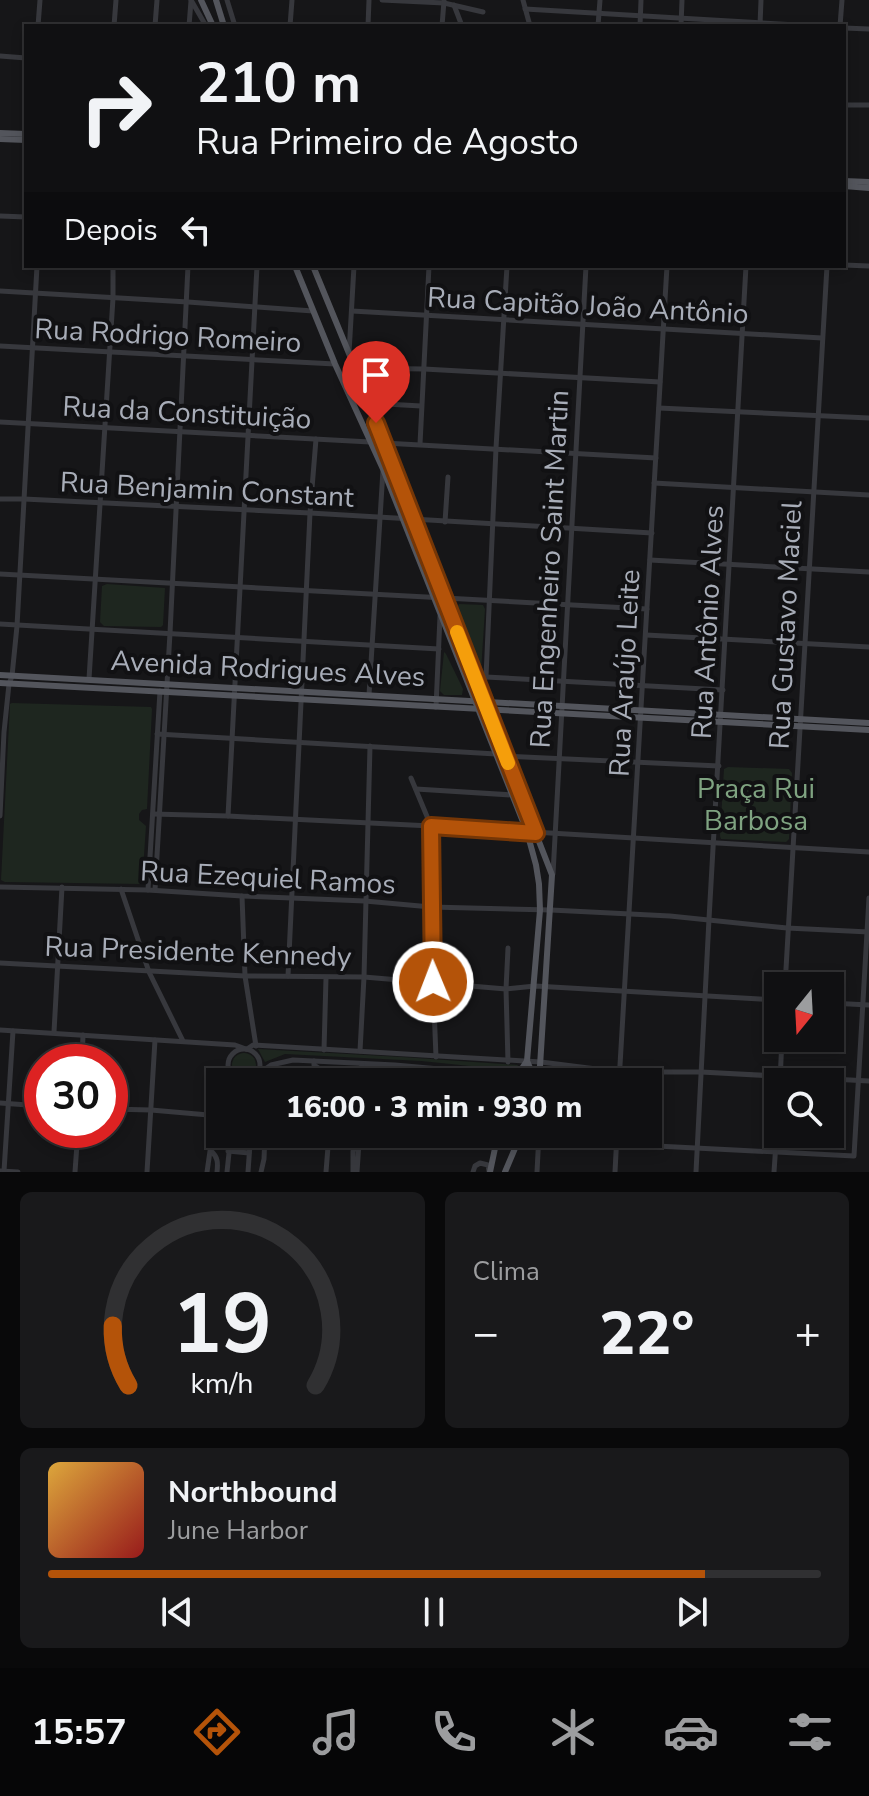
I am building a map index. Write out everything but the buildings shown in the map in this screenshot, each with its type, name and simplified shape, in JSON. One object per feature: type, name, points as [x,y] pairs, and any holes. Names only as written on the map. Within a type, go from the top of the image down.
[{"type":"main road","points":[[201,0],[212,24]]},
{"type":"main road","points":[[216,0],[223,24]]},
{"type":"main road","points":[[0,136],[24,137]]},
{"type":"main road","points":[[846,184],[869,185]]},
{"type":"main road","points":[[296,268],[383,469],[527,832],[536,865],[540,910],[527,1061],[522,1068]]},
{"type":"main road","points":[[314,268],[552,875],[540,1068]]},
{"type":"main road","points":[[305,291],[318,303],[324,293]]},
{"type":"main road","points":[[320,328],[323,321],[336,323]]},
{"type":"main road","name":"Avenida Rodrigues Alves","points":[[0,675],[89,679],[163,688]]},
{"type":"main road","name":"Avenida Rodrigues Alves","points":[[0,683],[235,691],[436,703],[484,701],[562,710],[800,723],[869,730]]},
{"type":"main road","name":"Avenida Rodrigues Alves","points":[[301,695],[369,695],[489,711],[562,710]]},
{"type":"main road","name":"Avenida Rodrigues Alves","points":[[800,723],[869,723]]},
{"type":"main road","points":[[527,1061],[530,1068]]},
{"type":"main road","points":[[490,1172],[495,1148]]},
{"type":"main road","points":[[505,1172],[514,1148]]},
{"type":"street","points":[[38,24],[40,0]]},
{"type":"street","points":[[114,24],[116,0]]},
{"type":"street","points":[[155,24],[157,0]]},
{"type":"street","points":[[189,24],[191,0]]},
{"type":"street","points":[[191,0],[205,24]]},
{"type":"street","points":[[227,0],[234,24]]},
{"type":"street","points":[[290,24],[292,0]]},
{"type":"street","points":[[368,24],[369,0]]},
{"type":"street","points":[[382,0],[444,2],[483,12]]},
{"type":"street","points":[[523,0],[529,24]]},
{"type":"street","points":[[598,24],[600,0]]},
{"type":"street","points":[[640,24],[641,0]]},
{"type":"street","points":[[681,24],[682,0]]},
{"type":"street","points":[[525,9],[760,24],[761,0]]},
{"type":"street","points":[[842,0],[842,24]]},
{"type":"street","points":[[442,24],[444,2]]},
{"type":"street","points":[[454,5],[461,24]]},
{"type":"street","points":[[846,27],[869,29]]},
{"type":"street","points":[[0,56],[24,58]]},
{"type":"street","points":[[846,105],[869,105]]},
{"type":"street","points":[[0,216],[24,217]]},
{"type":"street","points":[[846,265],[869,266]]},
{"type":"street","points":[[0,816],[2,732],[17,626],[37,268]]},
{"type":"street","points":[[89,679],[113,268]]},
{"type":"street","points":[[151,890],[163,688],[170,633],[188,268]]},
{"type":"street","points":[[228,816],[257,268]]},
{"type":"street","points":[[348,354],[354,268]]},
{"type":"street","points":[[420,444],[429,268]]},
{"type":"street","points":[[478,685],[486,677],[507,268]]},
{"type":"street","name":"Rua Engenheiro Saint Martin","points":[[552,875],[586,268]]},
{"type":"street","name":"Rua Araújo Leite","points":[[620,1068],[667,268]]},
{"type":"street","name":"Rua Antônio Alves","points":[[696,1172],[746,268]]},
{"type":"street","name":"Rua Gustavo Maciel","points":[[785,972],[827,268]]},
{"type":"street","points":[[0,291],[313,311]]},
{"type":"street","name":"Rua Capitão João Antônio","points":[[352,311],[822,338]]},
{"type":"street","name":"Rua Rodrigo Romeiro","points":[[0,346],[335,364]]},
{"type":"street","points":[[355,368],[660,382]]},
{"type":"street","points":[[368,403],[421,406]]},
{"type":"street","points":[[659,408],[869,418]]},
{"type":"street","name":"Rua da Constituição","points":[[0,422],[371,442]]},
{"type":"street","points":[[288,976],[316,439]]},
{"type":"street","points":[[384,443],[656,458]]},
{"type":"street","points":[[369,695],[383,469]]},
{"type":"street","points":[[445,522],[448,477]]},
{"type":"street","points":[[654,483],[869,495]]},
{"type":"street","name":"Rua Benjamin Constant","points":[[0,499],[652,533]]},
{"type":"street","points":[[650,560],[869,572]]},
{"type":"street","points":[[0,574],[647,609]]},
{"type":"street","points":[[436,703],[440,615]]},
{"type":"street","points":[[0,624],[439,649]]},
{"type":"street","points":[[646,635],[869,647]]},
{"type":"street","points":[[486,677],[723,690]]},
{"type":"street","points":[[160,734],[496,754]]},
{"type":"street","points":[[360,1051],[370,746]]},
{"type":"street","points":[[505,756],[719,766]]},
{"type":"street","points":[[411,778],[431,826],[436,1057]]},
{"type":"street","points":[[416,789],[512,795]]},
{"type":"street","points":[[156,813],[869,852]]},
{"type":"street","name":"Rua Ezequiel Ramos","points":[[0,887],[151,890],[431,907],[630,914],[868,932]]},
{"type":"street","points":[[54,1032],[62,887]]},
{"type":"street","points":[[121,889],[149,972],[183,1041]]},
{"type":"street","points":[[242,896],[245,976],[256,1046]]},
{"type":"street","points":[[662,1147],[854,1156],[866,1005],[869,898]]},
{"type":"street","points":[[508,948],[508,1062]]},
{"type":"street","name":"Rua Presidente Kennedy","points":[[0,963],[245,976],[364,977],[506,989],[535,986],[764,999]]},
{"type":"street","points":[[324,1050],[326,978]]},
{"type":"street","points":[[844,1004],[866,1005]]},
{"type":"street","points":[[0,1030],[235,1045],[256,1054],[259,1068]]},
{"type":"street","points":[[13,1031],[2,1171],[18,1172]]},
{"type":"street","points":[[83,1035],[83,1044]]},
{"type":"street","points":[[147,1172],[155,1040]]},
{"type":"street","points":[[229,1068],[229,1060],[234,1053],[256,1046],[527,1061],[588,1068]]},
{"type":"street","points":[[267,1068],[293,1060],[428,1068]]},
{"type":"street","points":[[314,1061],[318,1068]]},
{"type":"street","points":[[361,1068],[362,1064]]},
{"type":"street","points":[[662,1072],[764,1078]]},
{"type":"street","points":[[844,1080],[869,1081]]},
{"type":"street","points":[[0,1103],[24,1105]]},
{"type":"street","points":[[128,1109],[206,1115]]},
{"type":"street","points":[[75,1172],[77,1148]]},
{"type":"street","points":[[207,1172],[211,1148]]},
{"type":"street","points":[[227,1172],[228,1148]]},
{"type":"street","points":[[248,1172],[250,1148]]},
{"type":"street","points":[[261,1172],[264,1148]]},
{"type":"street","points":[[326,1172],[328,1148]]},
{"type":"street","points":[[537,1172],[538,1148]]},
{"type":"street","points":[[615,1172],[616,1148]]},
{"type":"street","points":[[774,1172],[776,1148]]},
{"type":"street","points":[[211,1151],[216,1155],[217,1172]]},
{"type":"street","points":[[228,1151],[249,1153]]},
{"type":"street","points":[[472,1172],[477,1162],[492,1163]]},
{"type":"street","points":[[472,1172],[480,1163],[488,1165],[490,1172]]},
{"type":"green space","points":[[102,586],[165,588],[163,625],[104,626],[100,622]]},
{"type":"green space","points":[[459,604],[483,605],[485,609],[479,673],[455,611]]},
{"type":"green space","points":[[444,652],[463,689],[462,695],[444,695],[440,691]]},
{"type":"green space","points":[[12,703],[151,707],[147,809],[139,814],[139,820],[146,826],[142,884],[1,880]]},
{"type":"green space","name":"Praça Rui Barbosa","points":[[724,769],[789,769],[792,773],[789,839],[786,842],[721,839]]},
{"type":"green space","points":[[258,1049],[518,1065],[516,1068],[490,1068],[285,1054],[265,1062]]},
{"type":"green space","points":[[244,1053],[255,1061],[255,1068],[233,1068],[232,1065],[236,1057]]},
{"type":"slow traffic","points":[[457,632],[508,763]]},
{"type":"route","points":[[376,423],[536,833],[431,826],[433,982]]}]
